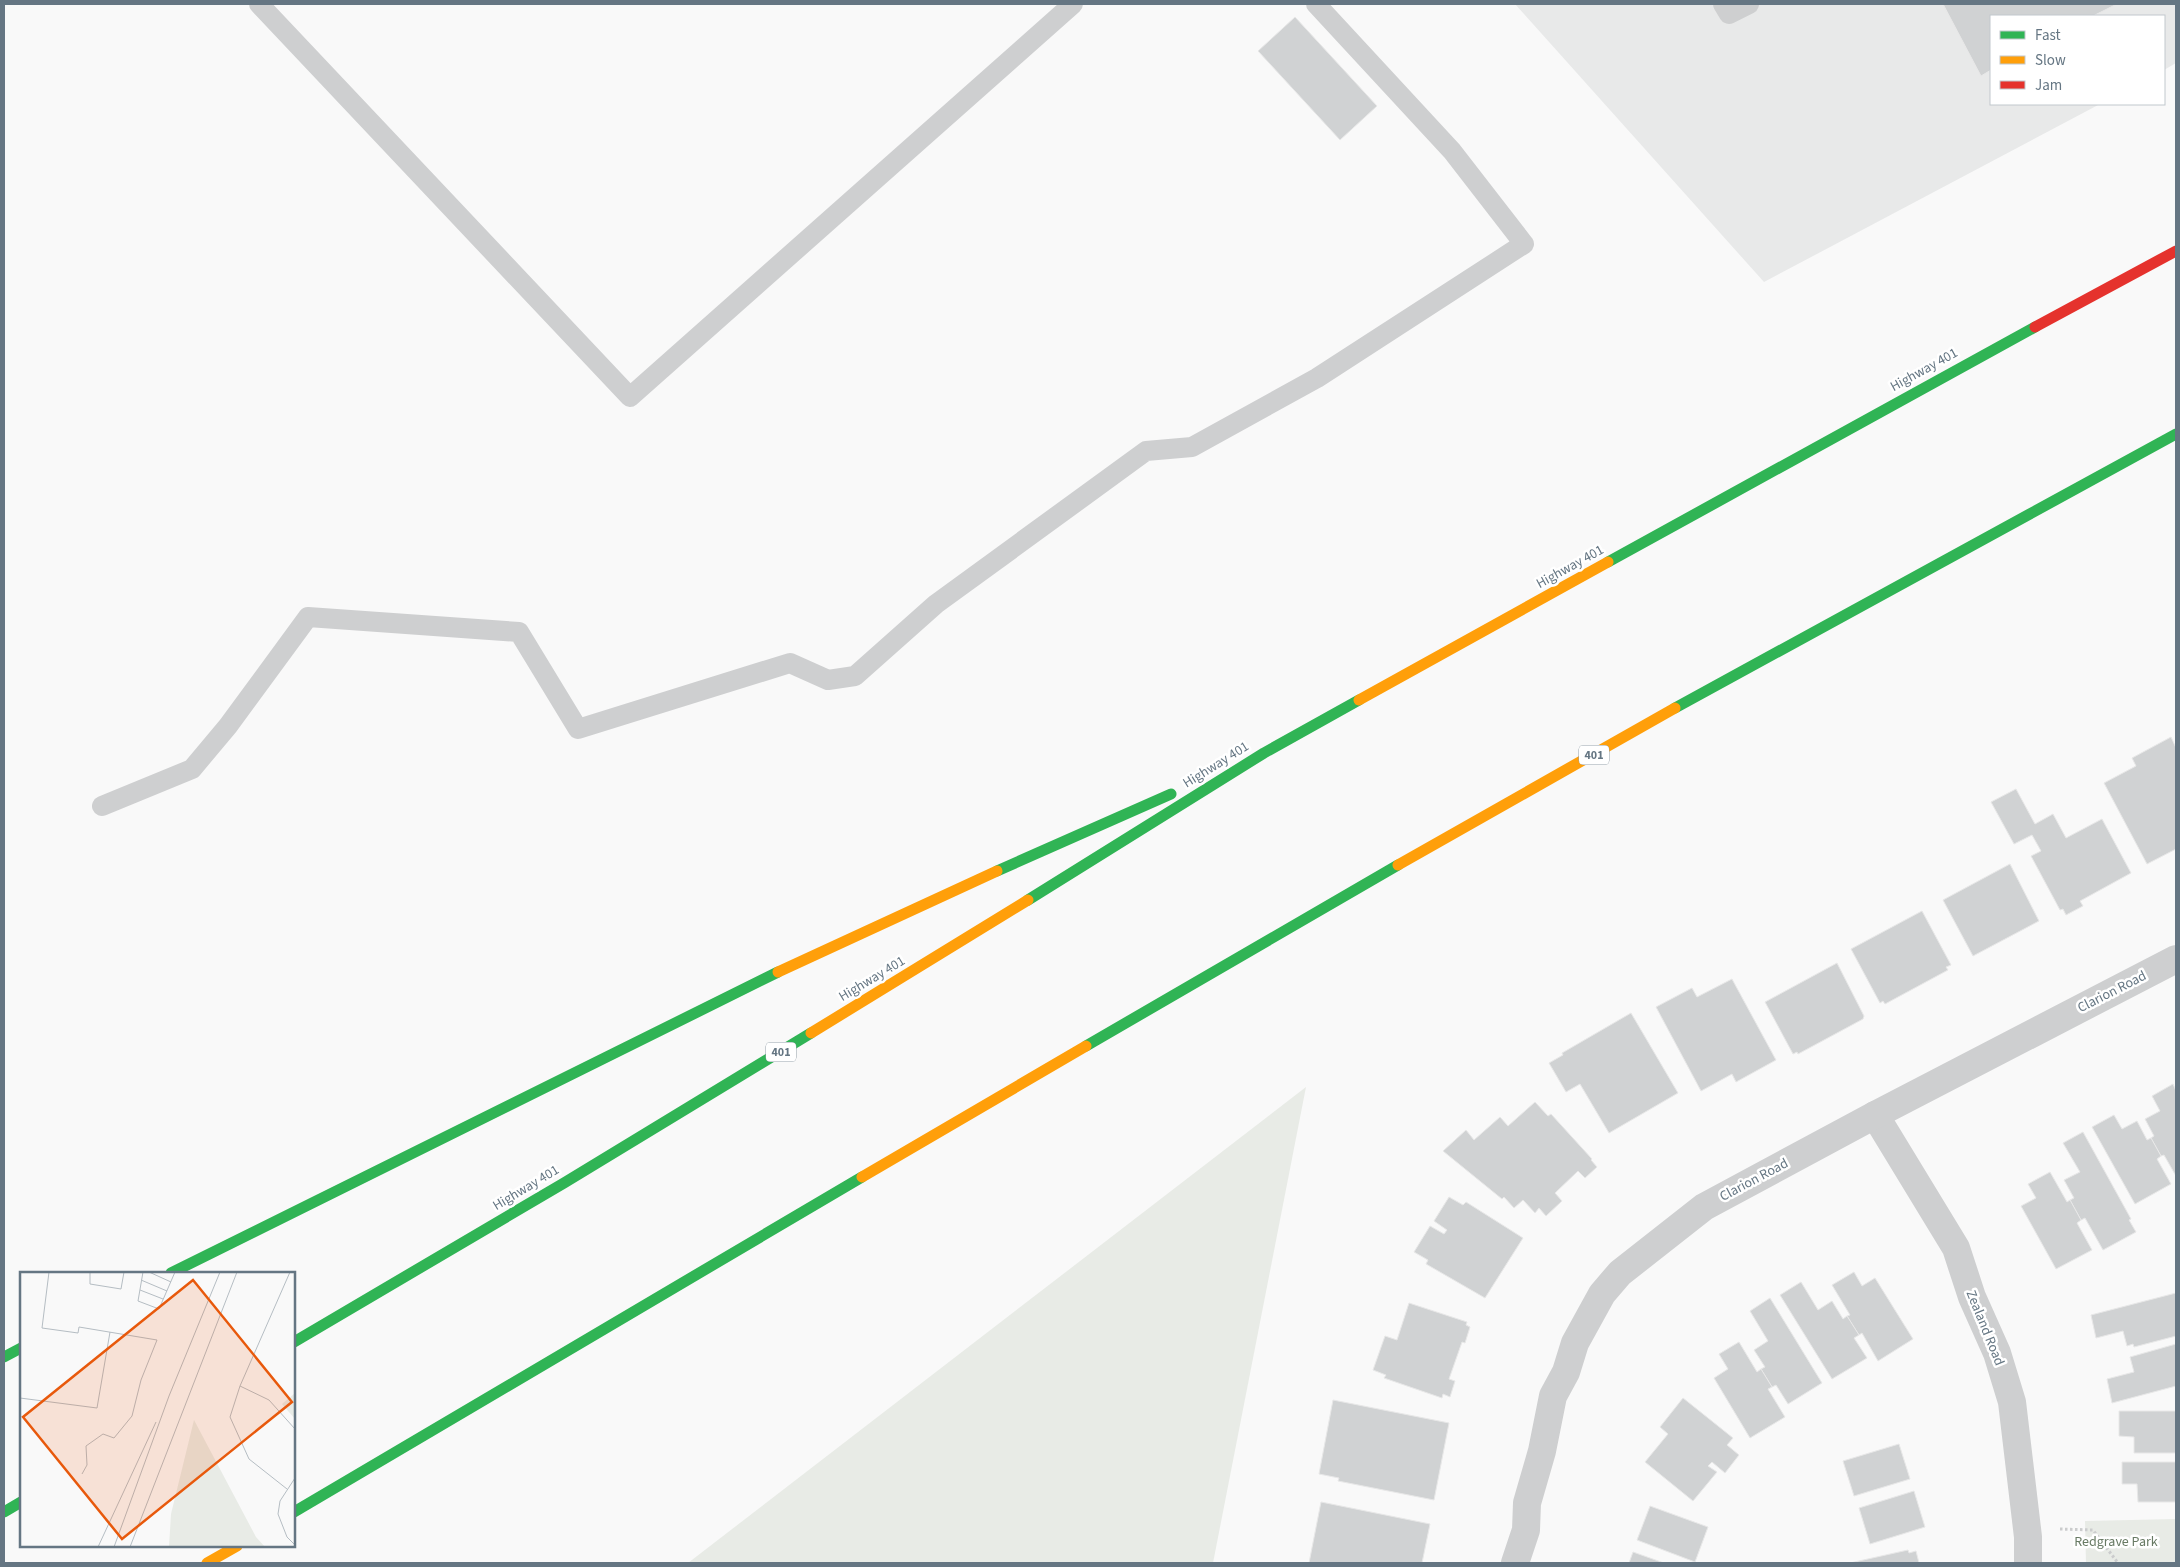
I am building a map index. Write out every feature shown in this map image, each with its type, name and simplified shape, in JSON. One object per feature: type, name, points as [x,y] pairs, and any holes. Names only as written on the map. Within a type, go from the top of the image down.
[{"type":"highway","name":"Highway 401","points":[[295,1341],[564,1183],[918,968],[1264,753],[1973,361],[2176,251]]},
{"type":"highway","name":"401","points":[[295,1511],[1017,1085],[1386,873],[1766,657],[2176,434]]},
{"type":"highway","points":[[173,1272],[733,993],[903,913],[1264,753]]},
{"type":"highway","points":[[4,1357],[20,1349]]},
{"type":"highway","points":[[4,1512],[20,1503]]},
{"type":"highway","points":[[207,1563],[235,1547]]},
{"type":"street","name":"Clarion Road","points":[[1515,1563],[1526,1530],[1527,1503],[1542,1451],[1553,1396],[1566,1372],[1575,1343],[1602,1294],[1620,1273],[1704,1207],[1874,1115],[2176,959]]},
{"type":"street","name":"Zealand Road","points":[[1874,1115],[1956,1248],[1972,1297],[1997,1353],[2012,1402],[2027,1529],[2028,1563]]},
{"type":"lane","points":[[259,4],[630,397],[1073,4]]},
{"type":"lane","points":[[102,806],[192,769],[228,726],[308,617],[519,632],[578,729],[790,664],[828,680],[855,676],[936,604],[1146,452],[1192,447],[1317,378],[1524,244],[1452,151],[1316,4]]},
{"type":"lane","points":[[1723,4],[1729,14],[1749,4]]},
{"type":"path","points":[[2027,1529],[2093,1530],[2118,1563]]},
{"type":"shaded area","points":[[1515,4],[2176,4],[2176,63],[2165,69],[2165,15],[1990,15],[1990,105],[2098,105],[1764,282]]},
{"type":"green space","points":[[1306,1087],[1213,1563],[688,1563]]},
{"type":"green space","name":"Redgrave Park","points":[[2176,1519],[2176,1563],[2086,1563],[2085,1521]]},
{"type":"building","points":[[1943,4],[2117,4],[2095,15],[1990,15],[1990,71],[1981,76]]},
{"type":"building","points":[[1295,17],[1377,106],[1340,140],[1258,51]]},
{"type":"building","points":[[2171,737],[2176,748],[2176,849],[2147,864],[2104,783],[2136,766],[2132,758]]},
{"type":"building","points":[[2016,789],[2035,824],[2053,814],[2066,838],[2102,819],[2131,873],[2080,901],[2083,906],[2066,915],[2063,909],[2060,910],[2031,856],[2041,851],[2032,835],[2014,844],[1991,802]]},
{"type":"building","points":[[2010,864],[2039,921],[1973,956],[1943,900]]},
{"type":"building","points":[[1922,911],[1951,965],[1946,967],[1948,970],[1885,1004],[1883,1001],[1880,1003],[1851,949]]},
{"type":"building","points":[[1837,963],[1864,1016],[1863,1019],[1798,1054],[1797,1052],[1793,1054],[1765,1002]]},
{"type":"building","points":[[1732,979],[1776,1060],[1736,1082],[1732,1074],[1701,1091],[1656,1007],[1692,988],[1697,997]]},
{"type":"building","points":[[1631,1013],[1678,1093],[1609,1133],[1580,1084],[1566,1092],[1549,1063],[1563,1055],[1562,1053]]},
{"type":"building","points":[[2173,1084],[2176,1091],[2176,1176],[2164,1155],[2161,1156],[2151,1138],[2154,1136],[2145,1119],[2160,1111],[2152,1096]]},
{"type":"building","points":[[1535,1102],[1548,1116],[1551,1114],[1597,1167],[1585,1178],[1578,1171],[1555,1193],[1562,1201],[1546,1216],[1539,1208],[1535,1213],[1523,1200],[1514,1208],[1504,1197],[1502,1199],[1443,1151],[1466,1130],[1474,1140],[1500,1117],[1508,1126]]},
{"type":"building","points":[[2114,1115],[2122,1129],[2137,1121],[2147,1140],[2151,1138],[2161,1156],[2157,1159],[2171,1184],[2135,1204],[2092,1127]]},
{"type":"building","points":[[2083,1132],[2131,1219],[2129,1220],[2136,1232],[2103,1250],[2085,1218],[2081,1220],[2070,1200],[2074,1198],[2064,1180],[2080,1172],[2063,1143]]},
{"type":"building","points":[[2050,1172],[2067,1202],[2070,1200],[2081,1220],[2077,1223],[2092,1250],[2056,1269],[2021,1206],[2036,1198],[2028,1184]]},
{"type":"building","points":[[1449,1197],[1463,1205],[1466,1202],[1523,1238],[1485,1298],[1426,1264],[1428,1260],[1414,1252],[1430,1226],[1444,1234],[1447,1230],[1434,1221]]},
{"type":"building","points":[[1854,1272],[1862,1286],[1875,1278],[1913,1339],[1878,1361],[1862,1333],[1859,1335],[1847,1316],[1850,1315],[1832,1285]]},
{"type":"building","points":[[1801,1282],[1818,1310],[1832,1301],[1843,1319],[1847,1316],[1859,1335],[1854,1338],[1867,1358],[1832,1379],[1780,1295]]},
{"type":"building","points":[[2176,1293],[2176,1336],[2134,1347],[2133,1344],[2127,1346],[2123,1331],[2096,1338],[2091,1315]]},
{"type":"building","points":[[1770,1298],[1822,1383],[1788,1404],[1776,1385],[1772,1387],[1761,1369],[1765,1367],[1754,1350],[1768,1341],[1750,1311]]},
{"type":"building","points":[[1409,1303],[1467,1322],[1466,1325],[1470,1327],[1465,1343],[1462,1342],[1449,1379],[1455,1381],[1450,1397],[1443,1394],[1442,1398],[1384,1378],[1386,1375],[1373,1370],[1385,1336],[1397,1340]]},
{"type":"building","points":[[1739,1342],[1757,1372],[1761,1369],[1772,1387],[1768,1389],[1785,1417],[1750,1438],[1714,1378],[1728,1369],[1719,1354]]},
{"type":"building","points":[[2176,1344],[2176,1386],[2112,1403],[2107,1379],[2134,1372],[2130,1357]]},
{"type":"building","points":[[1683,1398],[1733,1438],[1727,1445],[1739,1455],[1725,1473],[1712,1462],[1708,1466],[1717,1472],[1693,1501],[1645,1462],[1668,1434],[1660,1427]]},
{"type":"building","points":[[1333,1400],[1449,1423],[1434,1500],[1338,1481],[1339,1478],[1319,1474]]},
{"type":"building","points":[[2119,1411],[2176,1411],[2176,1453],[2134,1453],[2134,1437],[2119,1436]]},
{"type":"building","points":[[1899,1444],[1910,1479],[1854,1496],[1843,1461]]},
{"type":"building","points":[[2122,1462],[2176,1462],[2176,1502],[2138,1502],[2137,1484],[2122,1484]]},
{"type":"building","points":[[1914,1491],[1925,1527],[1870,1544],[1859,1508]]},
{"type":"building","points":[[1321,1502],[1430,1524],[1422,1563],[1309,1563]]},
{"type":"building","points":[[1650,1506],[1708,1527],[1695,1562],[1637,1540]]},
{"type":"building","points":[[1908,1550],[1909,1553],[1916,1551],[1919,1563],[1850,1563]]},
{"type":"building","points":[[1633,1552],[1664,1563],[1629,1563]]},
{"type":"traffic: fast","points":[[1608,562],[2035,327]]},
{"type":"traffic: fast","points":[[1675,708],[2176,434]]},
{"type":"traffic: fast","points":[[1028,900],[1264,753],[1359,700]]},
{"type":"traffic: fast","points":[[997,871],[1171,794]]},
{"type":"traffic: fast","points":[[1086,1046],[1398,865]]},
{"type":"traffic: fast","points":[[173,1272],[778,972]]},
{"type":"traffic: fast","points":[[295,1341],[564,1183],[811,1033]]},
{"type":"traffic: fast","points":[[295,1511],[862,1177]]},
{"type":"traffic: fast","points":[[4,1357],[20,1349]]},
{"type":"traffic: fast","points":[[4,1512],[20,1503]]},
{"type":"traffic: slow","points":[[1359,700],[1608,562]]},
{"type":"traffic: slow","points":[[1398,865],[1675,708]]},
{"type":"traffic: slow","points":[[778,972],[997,871]]},
{"type":"traffic: slow","points":[[811,1033],[1028,900]]},
{"type":"traffic: slow","points":[[862,1177],[1086,1046]]},
{"type":"traffic: slow","points":[[207,1563],[235,1547]]},
{"type":"traffic: jam","points":[[2035,327],[2176,251]]}]
